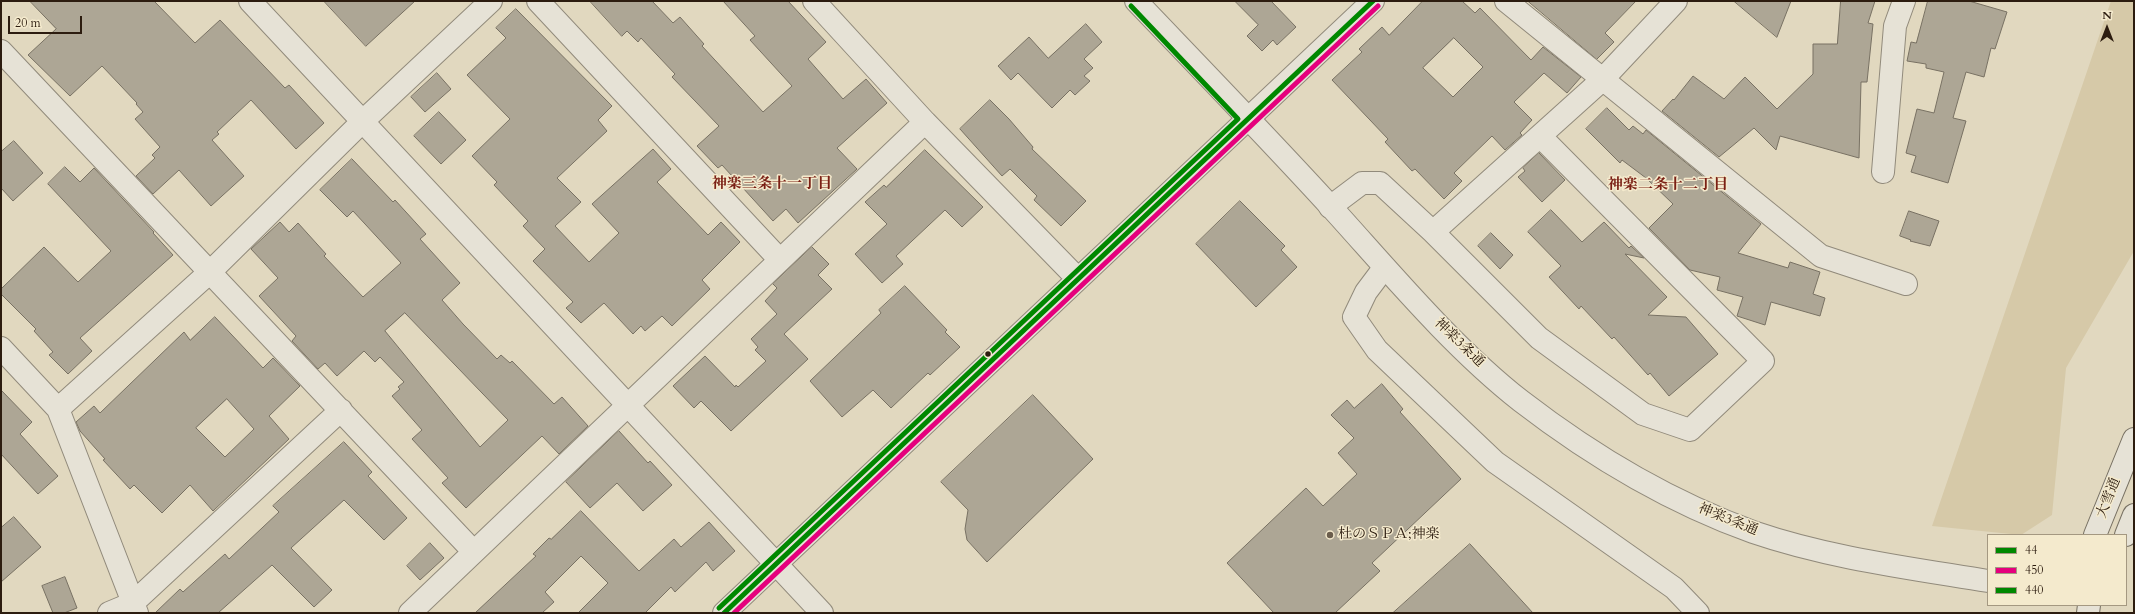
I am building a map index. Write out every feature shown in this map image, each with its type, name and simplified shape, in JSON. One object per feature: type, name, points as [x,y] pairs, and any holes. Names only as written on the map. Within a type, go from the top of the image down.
[{"type":"street","points":[[250,1],[822,613]]},
{"type":"street","points":[[58,409],[210,272],[363,121],[491,1]]},
{"type":"street","points":[[538,1],[780,260]]},
{"type":"street","points":[[814,1],[925,122],[1078,279]]},
{"type":"street","name":"神楽3条通","points":[[1136,1],[1330,207],[1384,268],[1464,350],[1521,400],[1591,450],[1666,495],[1752,531],[1813,550],[1868,562],[1987,581]]},
{"type":"street","points":[[724,613],[1373,1]]},
{"type":"street","points":[[1506,1],[1821,256],[1906,284]]},
{"type":"street","points":[[1433,232],[1602,80],[1676,1]]},
{"type":"street","points":[[1883,172],[1895,26],[1904,1]]},
{"type":"street","points":[[1,51],[474,552]]},
{"type":"street","points":[[410,613],[627,404],[925,122]]},
{"type":"street","points":[[1330,207],[1362,182],[1380,183],[1433,232],[1539,338],[1643,414],[1690,430],[1763,360],[1540,136]]},
{"type":"street","points":[[1384,268],[1366,292],[1354,317],[1377,350],[1495,462],[1674,588],[1698,613]]},
{"type":"street","points":[[1,348],[58,409],[135,608]]},
{"type":"street","points":[[109,613],[135,608],[341,410]]},
{"type":"street","name":"大雪通","points":[[2094,534],[2134,439]]},
{"type":"street","name":"大雪通","points":[[2126,534],[2134,514]]},
{"type":"shaded area","points":[[2111,1],[2134,1],[2134,251],[2066,368],[2052,515],[2023,534],[1932,526]]},
{"type":"building","points":[[30,1],[154,1],[195,43],[220,20],[285,88],[289,85],[324,123],[296,149],[251,100],[217,132],[219,134],[212,140],[244,176],[211,206],[179,170],[153,194],[136,176],[155,158],[152,155],[160,147],[135,119],[143,112],[136,104],[137,103],[102,66],[70,96],[28,55],[56,29]]},
{"type":"building","points":[[324,1],[415,1],[366,46]]},
{"type":"building","points":[[590,1],[652,1],[673,23],[680,17],[704,44],[702,46],[763,112],[792,86],[750,40],[755,36],[723,1],[788,1],[826,42],[808,59],[843,99],[866,79],[887,103],[837,148],[857,169],[798,223],[786,209],[773,221],[722,165],[718,168],[697,146],[719,126],[672,77],[675,74],[641,38],[638,42],[627,31],[622,36]]},
{"type":"building","points":[[1235,1],[1271,1],[1296,27],[1277,45],[1273,40],[1262,51],[1247,36],[1258,25]]},
{"type":"building","points":[[1423,1],[1462,1],[1475,13],[1480,8],[1531,60],[1543,47],[1581,77],[1567,93],[1544,73],[1514,102],[1532,120],[1520,133],[1522,135],[1505,150],[1492,136],[1454,173],[1462,181],[1444,199],[1415,169],[1412,171],[1385,142],[1388,139],[1332,80],[1362,52],[1359,49],[1382,27],[1389,35]],"holes":[[[1454,38],[1483,67],[1453,97],[1423,68]]]},
{"type":"building","points":[[1528,1],[1636,1],[1605,33],[1614,42],[1597,59]]},
{"type":"building","points":[[1734,1],[1791,1],[1777,37]]},
{"type":"building","points":[[1841,1],[1875,1],[1868,23],[1873,24],[1867,82],[1861,82],[1859,158],[1780,136],[1776,150],[1754,128],[1719,157],[1662,111],[1673,99],[1674,100],[1693,76],[1724,99],[1745,77],[1777,109],[1813,74],[1813,44],[1837,44]]},
{"type":"building","points":[[1928,1],[1969,1],[2007,12],[1995,49],[1991,48],[1984,77],[1966,72],[1953,118],[1966,121],[1948,183],[1911,172],[1916,156],[1906,153],[1917,109],[1934,113],[1944,72],[1926,68],[1926,64],[1907,61],[1911,42],[1916,43]]},
{"type":"building","points":[[516,9],[612,106],[598,120],[607,131],[557,178],[581,202],[555,226],[589,262],[619,233],[592,204],[653,149],[671,169],[657,182],[708,235],[721,222],[740,242],[702,280],[710,289],[672,326],[662,316],[645,331],[641,326],[633,334],[604,303],[581,323],[566,308],[573,302],[533,261],[545,249],[523,226],[528,221],[494,185],[497,182],[472,156],[510,119],[467,75],[506,38],[496,28]]},
{"type":"building","points":[[1086,24],[1102,42],[1084,59],[1093,68],[1084,76],[1090,81],[1075,95],[1070,90],[1052,108],[1018,73],[1011,80],[998,66],[1029,37],[1048,58]]},
{"type":"building","points":[[437,73],[451,89],[425,112],[411,97]]},
{"type":"building","points":[[990,100],[1033,147],[1032,149],[1086,201],[1061,226],[1034,200],[1037,196],[1010,169],[1002,176],[960,129]]},
{"type":"building","points":[[1607,108],[1629,130],[1633,126],[1643,134],[1646,130],[1761,224],[1738,253],[1788,268],[1790,262],[1820,272],[1813,294],[1825,298],[1820,316],[1771,302],[1765,325],[1737,316],[1743,297],[1717,290],[1720,277],[1690,270],[1649,228],[1673,204],[1646,178],[1622,160],[1620,163],[1586,129]]},
{"type":"building","points":[[439,112],[466,140],[441,164],[414,136]]},
{"type":"building","points":[[14,141],[43,173],[13,201],[1,188],[1,152]]},
{"type":"building","points":[[925,150],[983,207],[962,227],[945,210],[896,256],[903,264],[882,283],[855,254],[887,224],[865,202],[884,185],[886,187]]},
{"type":"building","points":[[1539,153],[1565,180],[1542,202],[1518,177],[1525,171],[1523,168]]},
{"type":"building","points":[[352,159],[393,202],[395,200],[426,234],[420,239],[460,283],[442,300],[463,324],[497,359],[501,355],[510,363],[512,361],[554,404],[562,397],[588,426],[559,454],[542,436],[466,508],[442,483],[448,478],[412,439],[422,430],[392,396],[400,389],[398,387],[404,382],[380,357],[375,362],[364,351],[337,376],[325,363],[318,369],[292,341],[296,336],[259,296],[278,278],[251,249],[280,222],[289,232],[298,223],[326,254],[324,256],[363,297],[401,263],[353,211],[347,217],[320,190]],"holes":[[[405,313],[508,420],[480,447],[385,331]]]},
{"type":"building","points":[[65,167],[80,182],[94,168],[154,232],[153,233],[173,255],[80,338],[92,351],[68,374],[49,355],[53,352],[34,331],[36,329],[1,294],[1,289],[44,247],[78,282],[111,251],[48,184]]},
{"type":"building","points":[[1240,201],[1285,246],[1281,250],[1297,267],[1256,307],[1196,244]]},
{"type":"building","points":[[1551,210],[1582,242],[1604,222],[1629,248],[1631,246],[1644,258],[1625,254],[1667,297],[1648,315],[1686,317],[1718,354],[1669,396],[1650,373],[1648,375],[1614,337],[1612,339],[1581,306],[1579,309],[1549,277],[1561,266],[1528,232]]},
{"type":"building","points":[[1909,211],[1939,221],[1930,246],[1910,241],[1911,240],[1900,236]]},
{"type":"building","points":[[1491,233],[1513,255],[1500,269],[1478,246]]},
{"type":"building","points":[[812,247],[829,264],[818,275],[832,289],[784,334],[808,359],[731,431],[701,401],[694,408],[673,386],[705,356],[735,387],[736,385],[738,387],[766,361],[755,350],[758,347],[751,339],[777,314],[765,301],[777,288],[773,284]]},
{"type":"building","points":[[905,286],[947,330],[945,332],[960,347],[930,375],[928,373],[891,408],[873,390],[842,417],[810,381],[881,313],[879,310]]},
{"type":"building","points":[[215,317],[263,368],[273,358],[300,386],[269,416],[289,439],[213,511],[190,485],[162,513],[134,485],[130,489],[103,460],[105,459],[80,431],[76,422],[94,406],[100,413],[184,332],[190,340]],"holes":[[[227,399],[254,429],[225,457],[196,428]]]},
{"type":"building","name":"杜のＳＰＡ;神楽","points":[[1382,384],[1403,409],[1400,412],[1461,479],[1372,563],[1380,571],[1335,613],[1274,613],[1227,563],[1306,488],[1323,506],[1357,474],[1338,453],[1354,438],[1331,415],[1347,400],[1354,408]]},
{"type":"building","points":[[1,390],[32,422],[20,434],[58,476],[38,494],[1,454]]},
{"type":"building","points":[[1033,395],[1093,459],[987,562],[967,540],[965,529],[968,510],[941,482]]},
{"type":"building","points":[[619,431],[648,463],[650,461],[672,485],[643,511],[617,483],[590,508],[566,482]]},
{"type":"building","points":[[344,442],[372,472],[368,476],[407,518],[384,540],[344,500],[291,548],[332,590],[314,607],[272,565],[218,613],[155,613],[180,589],[183,592],[225,554],[229,559],[279,512],[273,506]]},
{"type":"building","points":[[581,511],[639,571],[674,539],[681,547],[709,522],[735,551],[713,571],[706,562],[675,592],[671,587],[645,613],[578,613],[608,583],[581,556],[545,592],[554,602],[542,613],[475,613],[536,556],[533,554],[549,538],[551,539]]},
{"type":"building","points":[[14,517],[41,547],[1,582],[1,528]]},
{"type":"building","points":[[430,543],[444,558],[420,580],[407,566]]},
{"type":"building","points":[[1470,544],[1533,613],[1393,613]]},
{"type":"building","points":[[65,577],[77,608],[64,613],[53,613],[42,586]]},
{"type":"transit line","name":"44","points":[[724,613],[1373,1]]},
{"type":"transit line","name":"440","points":[[719,608],[1238,119],[1131,6]]},
{"type":"transit line","name":"450","points":[[734,613],[1378,6]]},
{"type":"place","name":"杜のＳＰＡ;神楽","points":[[1330,535]]},
{"type":"district","name":"神楽三条十一丁目","points":[[772,185]]},
{"type":"district","name":"神楽二条十二丁目","points":[[1668,186]]}]
